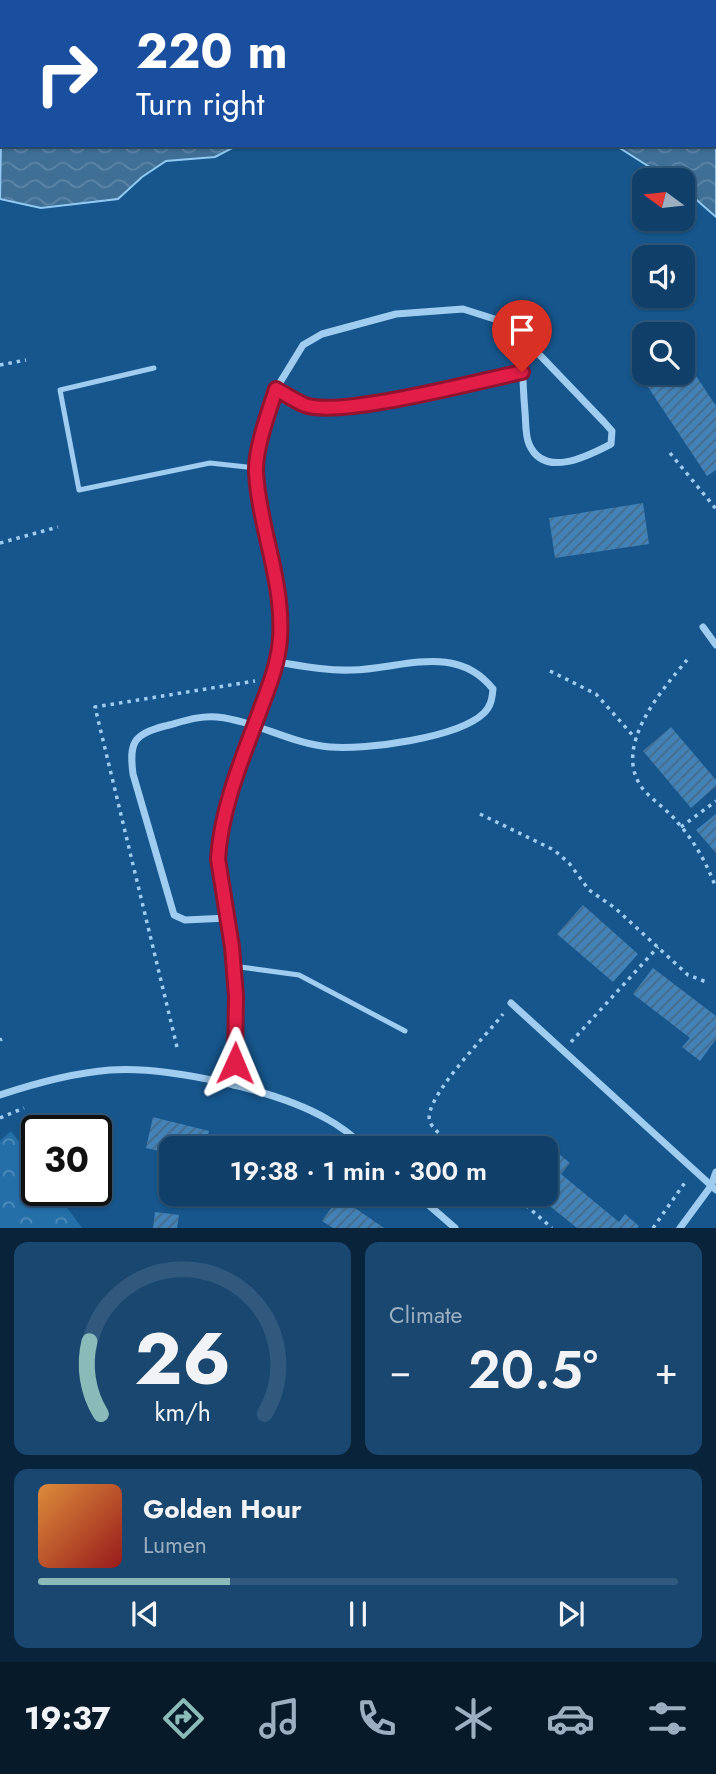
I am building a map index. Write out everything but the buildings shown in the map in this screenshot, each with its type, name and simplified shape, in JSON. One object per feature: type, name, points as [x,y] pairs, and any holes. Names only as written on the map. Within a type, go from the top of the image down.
[{"type":"street","points":[[234,1085],[233,965],[218,859],[219,841],[227,806],[277,662],[280,638],[277,588],[256,468],[276,389],[303,345],[322,334],[396,314],[444,309],[474,311],[510,324],[523,341],[604,422],[611,431],[611,444],[580,459],[562,463],[545,461],[534,454],[528,442],[522,372],[523,341]]},
{"type":"street","points":[[276,389],[306,405],[338,407],[429,393],[522,372]]},
{"type":"street","points":[[703,627],[716,645]]},
{"type":"street","points":[[228,918],[185,920],[174,915],[133,774],[132,746],[146,730],[216,717],[254,725],[319,745],[341,747],[402,741],[459,728],[485,712],[492,702],[493,689],[485,680],[461,665],[443,659],[339,671],[277,662]]},
{"type":"street","points":[[511,1003],[713,1188]]},
{"type":"street","points":[[0,1095],[51,1079],[111,1070],[153,1071],[234,1085],[316,1113],[337,1124],[352,1136]]},
{"type":"street","points":[[680,1228],[713,1188],[716,1172]]},
{"type":"street","points":[[430,1206],[455,1228]]},
{"type":"lane","points":[[154,368],[60,390],[79,490],[210,463],[256,468]]},
{"type":"lane","points":[[233,965],[299,975],[405,1031]]},
{"type":"path","points":[[0,365],[26,360]]},
{"type":"path","points":[[670,453],[716,509]]},
{"type":"path","points":[[0,543],[58,527]]},
{"type":"path","points":[[687,660],[662,690],[636,739],[633,764],[642,787],[681,827],[699,851],[716,888]]},
{"type":"path","points":[[550,671],[596,694],[636,739]]},
{"type":"path","points":[[681,827],[716,801]]},
{"type":"path","points":[[480,814],[554,850],[569,863],[589,890],[615,908],[688,975],[709,983]]},
{"type":"path","points":[[562,1051],[658,947]]},
{"type":"path","points":[[444,1136],[430,1125],[428,1112],[438,1092],[511,1003]]},
{"type":"path","points":[[0,1118],[24,1108]]},
{"type":"path","points":[[653,1228],[688,1179]]},
{"type":"path","points":[[527,1206],[552,1228]]},
{"type":"green space","points":[[11,1131],[21,1144],[21,1206],[66,1206],[82,1228],[0,1228],[0,1141]]},
{"type":"water","points":[[1,147],[234,147],[215,157],[166,161],[142,177],[118,199],[41,208],[0,199]]},
{"type":"water","points":[[618,147],[716,147],[716,217],[695,199],[695,168],[651,168]]},
{"type":"route","points":[[235,1063],[236,996],[232,947],[218,859],[219,841],[227,806],[276,666],[280,638],[275,563],[261,511],[256,468],[276,389],[306,405],[346,406],[429,393],[522,372]]}]
